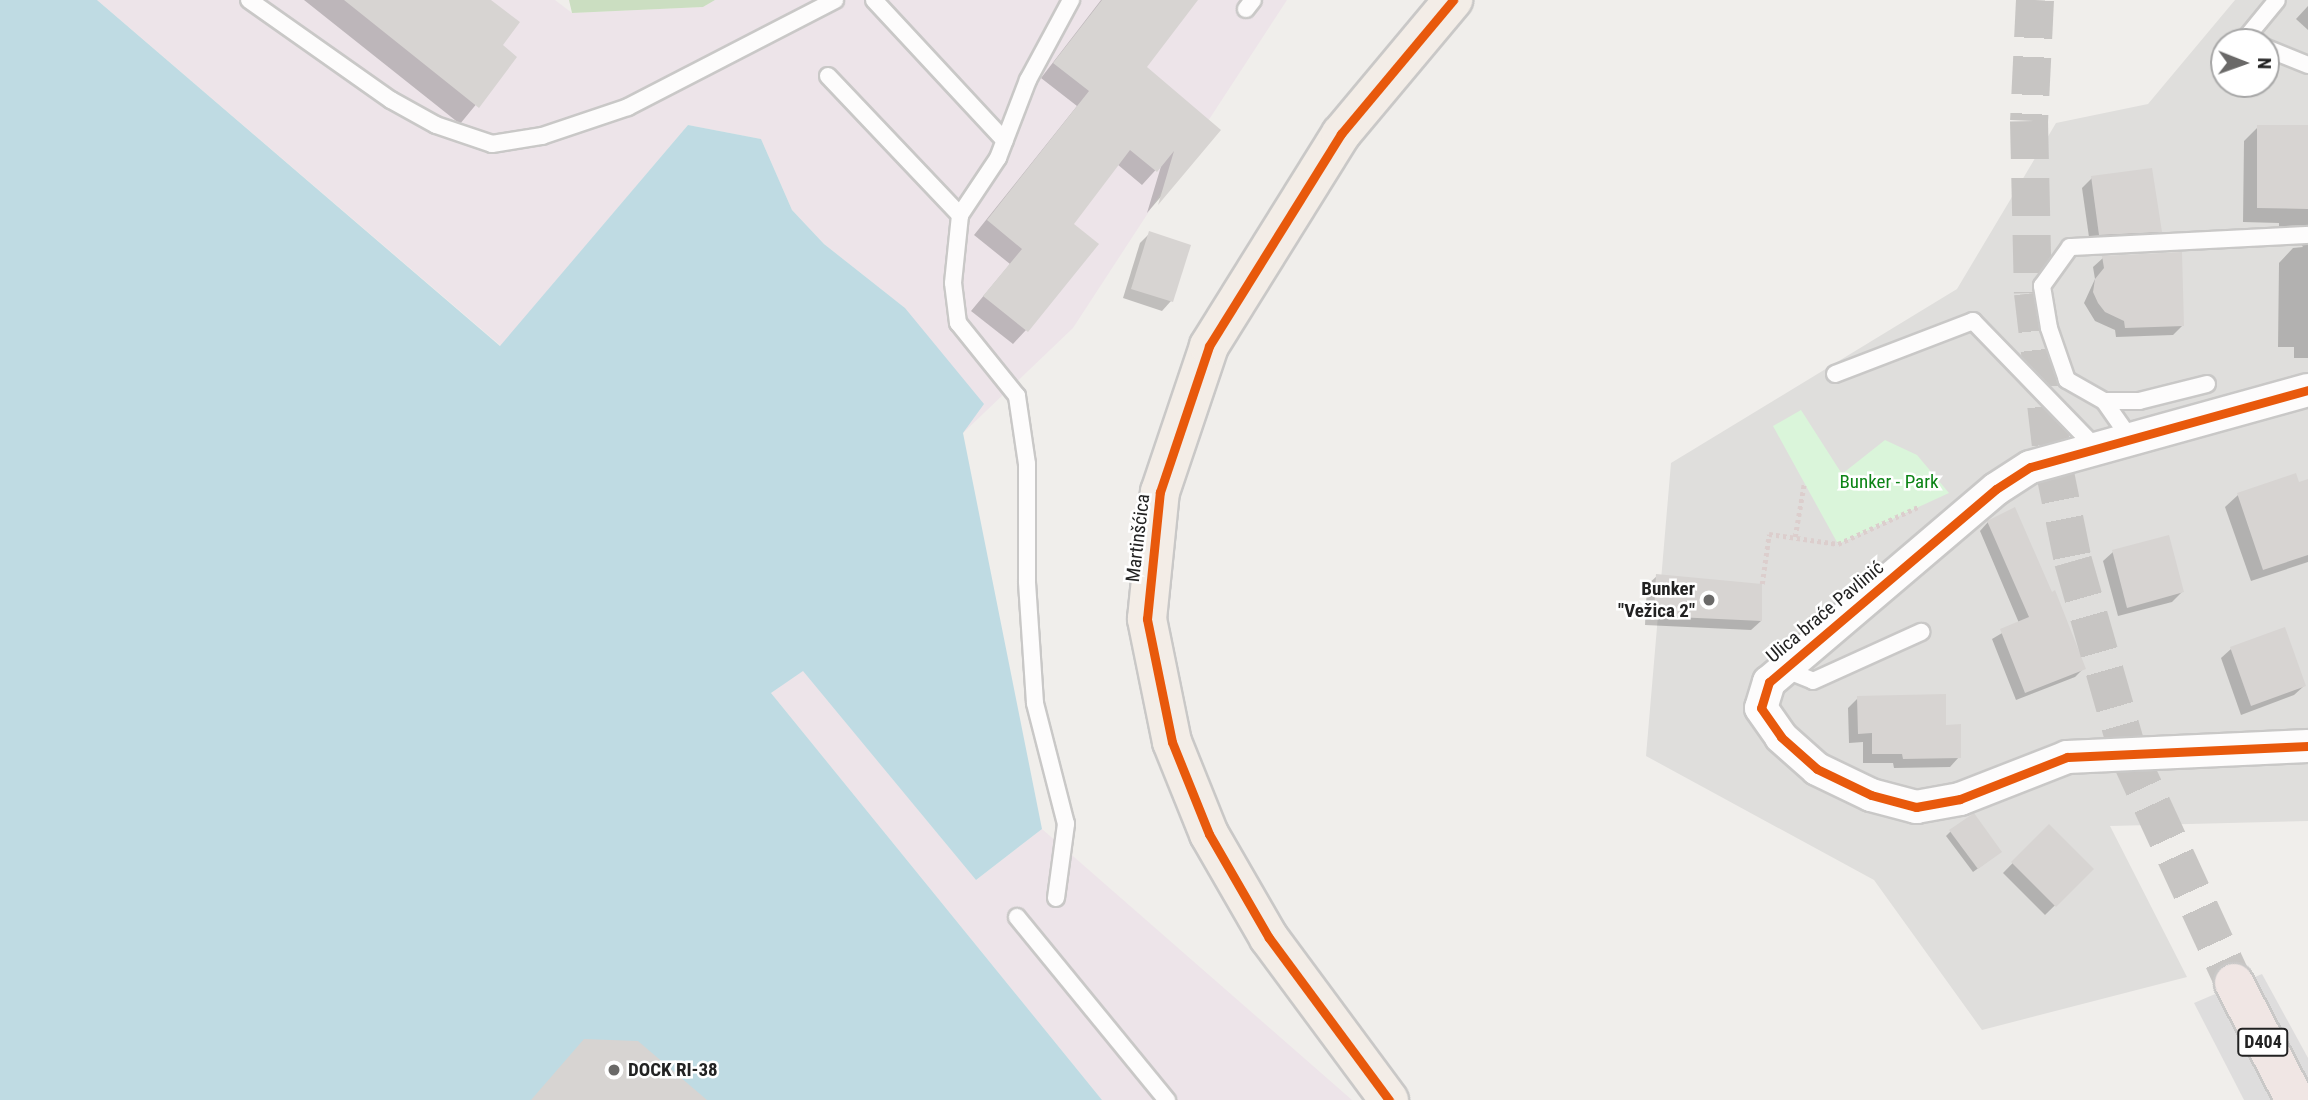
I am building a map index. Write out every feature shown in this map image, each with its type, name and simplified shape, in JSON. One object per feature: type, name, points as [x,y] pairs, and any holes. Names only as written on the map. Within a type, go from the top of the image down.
[{"type":"highway","name":"D404","points":[[2234,983],[2295,1100]]},
{"type":"main road","name":"Martinšćica","points":[[1389,1100],[1269,938],[1209,834],[1172,742],[1147,620],[1160,492],[1209,346],[1341,134],[1453,0]]},
{"type":"street","name":"Ulica braće Pavlinić","points":[[2308,390],[2030,467],[1996,489],[1769,682],[1761,708],[1781,737],[1817,769],[1871,795],[1916,807],[1961,799],[2067,757],[2308,746]]},
{"type":"lane","points":[[249,0],[391,100],[436,125],[492,144],[541,136],[628,107],[835,0]]},
{"type":"lane","points":[[874,0],[1005,141]]},
{"type":"lane","points":[[1056,898],[1066,824],[1035,702],[1027,580],[1027,464],[1017,396],[958,323],[953,283],[960,215],[1005,141],[1028,80],[1071,0]]},
{"type":"lane","points":[[2254,28],[2277,0]]},
{"type":"lane","points":[[2280,54],[2308,65]]},
{"type":"lane","points":[[828,76],[960,215]]},
{"type":"lane","points":[[2130,438],[2104,401],[2067,380],[2049,328],[2042,286],[2070,247],[2308,235]]},
{"type":"lane","points":[[1835,374],[1973,321],[2095,447]]},
{"type":"lane","points":[[2104,401],[2140,401],[2207,384]]},
{"type":"lane","points":[[1784,669],[1814,681],[1921,632]]},
{"type":"lane","points":[[1017,917],[1167,1100]]},
{"type":"path","points":[[1796,537],[1804,484]]},
{"type":"path","points":[[1762,584],[1769,534],[1838,544],[1924,505]]},
{"type":"shaded area","points":[[97,0],[555,0],[572,13],[703,7],[715,0],[1287,0],[1073,328],[963,433],[905,308],[824,244],[792,210],[761,139],[688,125],[501,346]]},
{"type":"shaded area","points":[[2235,0],[2308,0],[2308,821],[2110,826],[2187,977],[1982,1030],[1874,880],[1646,756],[1671,463],[1957,289],[2056,123],[2148,104],[2210,30],[2210,98],[2280,98],[2280,28],[2212,28]]},
{"type":"shaded area","points":[[803,670],[976,880],[1042,829],[1352,1100],[1102,1100],[771,693]]},
{"type":"green space","points":[[569,0],[715,0],[703,7],[572,13]]},
{"type":"green space","name":"Bunker - Park","points":[[1801,410],[1842,474],[1885,440],[1917,455],[1949,493],[1838,544],[1773,426]]},
{"type":"water","points":[[0,0],[97,0],[500,346],[688,125],[761,139],[792,210],[824,244],[905,308],[984,404],[963,433],[1042,829],[976,880],[803,671],[771,693],[1102,1100],[0,1100]]},
{"type":"pier","points":[[2262,974],[2308,1058],[2308,1100],[2244,1100],[2194,1003]]},
{"type":"building","points":[[344,0],[491,0],[520,22],[503,45],[517,57],[479,108]]},
{"type":"building","points":[[1102,0],[1198,0],[1147,67],[1221,130],[1158,205],[1174,151],[1157,172],[1130,150],[1074,224],[1099,244],[1028,332],[983,296],[1022,249],[987,220],[1089,91],[1053,63]]},
{"type":"building","points":[[2257,125],[2308,125],[2308,209],[2257,208]]},
{"type":"building","points":[[2152,168],[2162,232],[2099,235],[2091,176]]},
{"type":"building","points":[[1149,231],[1191,245],[1173,302],[1131,289]]},
{"type":"building","points":[[2182,252],[2184,326],[2125,328],[2124,321],[2105,312],[2098,303],[2093,292],[2095,279],[2104,268],[2102,256]]},
{"type":"building","points":[[2296,473],[2299,482],[2308,479],[2308,555],[2263,570],[2237,493]]},
{"type":"building","points":[[2015,507],[2052,592],[2055,590],[2086,669],[2025,693],[2000,629],[2029,617],[1987,521]]},
{"type":"building","points":[[2169,535],[2184,592],[2127,608],[2112,550]]},
{"type":"building","name":"Bunker \"Vežica 2\"","points":[[1656,574],[1762,584],[1762,621],[1654,616]]},
{"type":"building","points":[[2285,627],[2306,686],[2251,706],[2230,647]]},
{"type":"building","points":[[1946,694],[1946,725],[1961,724],[1961,758],[1903,759],[1902,754],[1872,754],[1872,733],[1858,734],[1857,696]]},
{"type":"building","points":[[1974,813],[2002,852],[1978,869],[1949,830]]},
{"type":"building","points":[[2049,824],[2094,869],[2056,907],[2011,862]]},
{"type":"building","name":"DOCK RI-38","points":[[584,1039],[638,1041],[707,1100],[531,1100]]},
{"type":"tunnel","points":[[2035,0],[2029,121],[2033,293],[2053,463],[2073,561],[2128,753],[2234,983]]},
{"type":"cycle path","points":[[1389,1100],[1269,938],[1209,834],[1172,742],[1147,619],[1160,492],[1209,346],[1341,134],[1453,0]]},
{"type":"cycle path","points":[[2308,390],[2030,467],[1996,489],[1769,682],[1761,708],[1781,737],[1817,769],[1871,795],[1916,807],[1960,799],[2067,757],[2308,746]]},
{"type":"place","name":"Bunker \"Vežica 2\"","points":[[1709,600]]},
{"type":"place","name":"DOCK RI-38","points":[[614,1070]]}]
